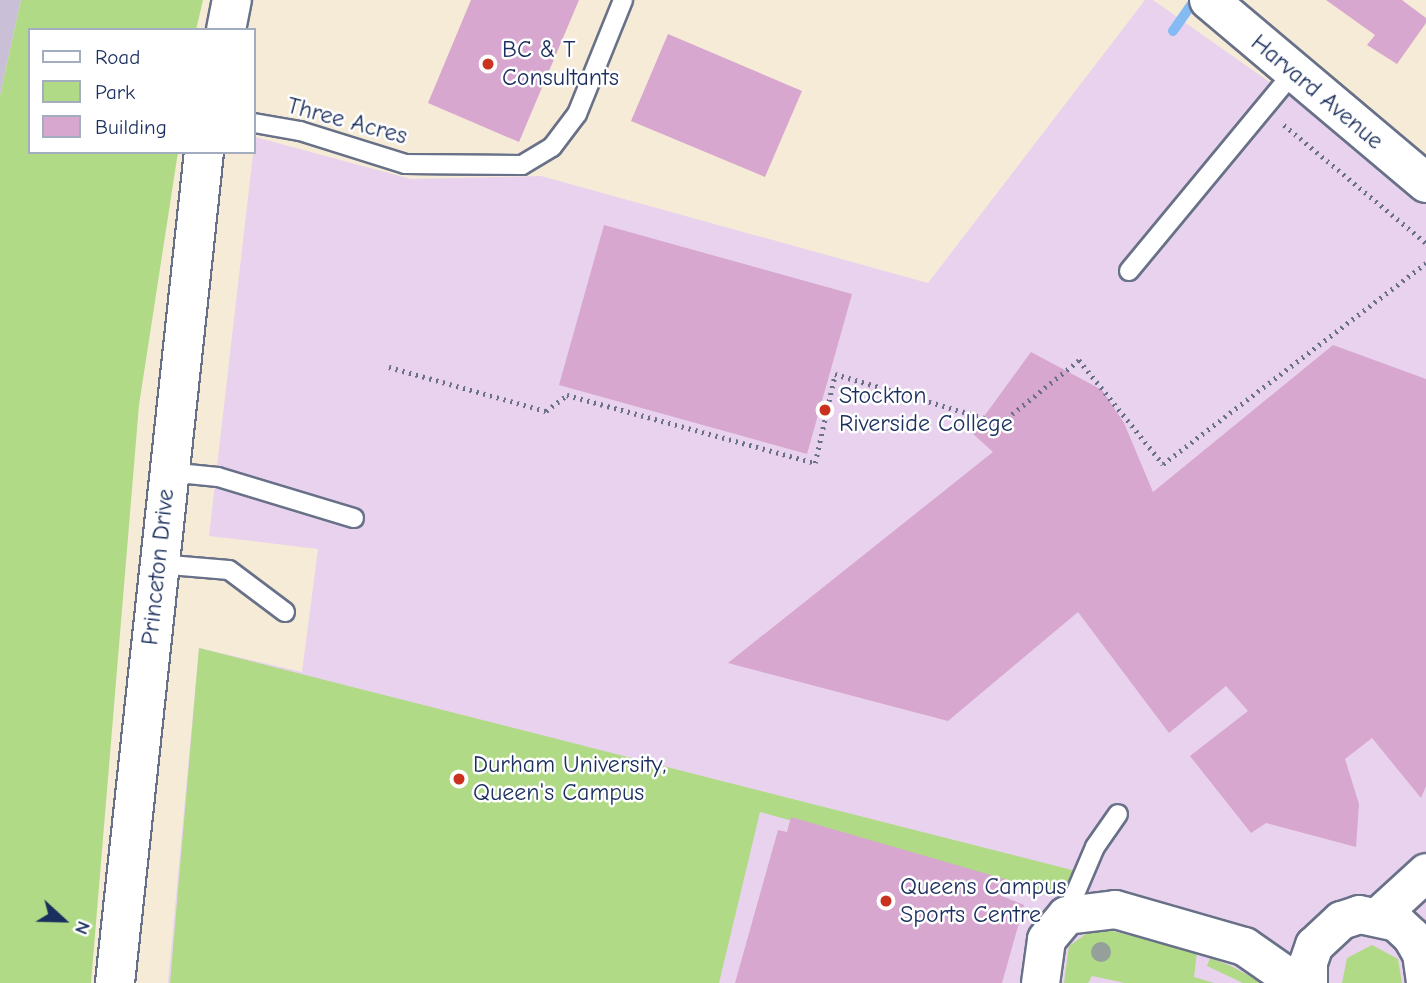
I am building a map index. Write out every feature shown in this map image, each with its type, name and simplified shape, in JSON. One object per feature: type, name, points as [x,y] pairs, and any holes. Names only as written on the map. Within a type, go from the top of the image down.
[{"type":"street","points":[[226,28],[232,0]]},
{"type":"street","name":"Harvard Avenue","points":[[1217,6],[1293,73],[1423,173]]},
{"type":"street","name":"Princeton Drive","points":[[115,983],[204,154]]},
{"type":"street","points":[[1378,916],[1426,872]]},
{"type":"street","points":[[1041,983],[1046,939],[1066,915],[1115,909],[1244,946],[1287,945],[1320,938]]},
{"type":"street","points":[[1308,983],[1308,962],[1320,938],[1341,919],[1378,916],[1422,931],[1425,983]]},
{"type":"street","points":[[1244,946],[1297,983]]},
{"type":"lane","name":"Three Acres","points":[[256,123],[300,131],[405,164],[522,165],[552,147],[577,114],[623,0]]},
{"type":"lane","points":[[1129,271],[1293,73]]},
{"type":"lane","points":[[168,472],[218,477],[354,518]]},
{"type":"lane","points":[[158,564],[229,570],[285,612]]},
{"type":"lane","points":[[1066,915],[1095,847],[1118,814]]},
{"type":"path","points":[[1263,109],[1426,243]]},
{"type":"path","points":[[390,367],[546,411],[567,395],[815,463],[835,374],[1001,423],[1079,360],[1163,464],[1426,263]]},
{"type":"shaded area","points":[[0,0],[21,0],[0,96]]},
{"type":"shaded area","name":"Stockton Riverside College","points":[[1145,0],[1153,0],[1426,192],[1426,983],[168,983],[199,648],[302,672],[318,549],[209,536],[256,137],[411,179],[541,176],[928,283]]},
{"type":"green space","points":[[21,0],[203,0],[196,28],[28,28],[28,154],[178,154],[139,405],[91,983],[0,983],[0,96]]},
{"type":"green space","name":"Durham University, Queen's Campus","points":[[199,648],[1076,871],[1073,899],[760,812],[719,983],[170,983]]},
{"type":"green space","points":[[1096,927],[1197,952],[1194,977],[1214,983],[1125,983],[1092,976],[1088,983],[1064,983],[1069,946]]},
{"type":"green space","points":[[1372,945],[1398,959],[1402,983],[1342,983],[1347,958]]},
{"type":"green space","points":[[1210,958],[1262,983],[1243,983],[1207,966]]},
{"type":"building","points":[[471,0],[579,0],[519,142],[428,103]]},
{"type":"building","points":[[1326,0],[1402,0],[1426,18],[1426,23],[1397,64],[1367,45],[1375,35]]},
{"type":"building","points":[[668,34],[802,91],[765,177],[631,121]]},
{"type":"building","points":[[604,225],[852,294],[807,454],[559,385]]},
{"type":"building","points":[[1333,345],[1426,379],[1426,786],[1421,798],[1372,738],[1345,759],[1359,804],[1356,847],[1266,823],[1251,833],[1190,756],[1248,711],[1226,686],[1169,733],[1078,612],[948,721],[728,663],[993,452],[972,433],[1031,352],[1102,390],[1124,423],[1153,492]]},
{"type":"building","name":"Queens Campus Sports Centre","points":[[791,817],[1008,880],[1002,896],[1024,905],[1002,983],[735,983],[778,830],[787,832]]},
{"type":"waterway","points":[[1173,31],[1195,0]]},
{"type":"place","name":"BC & T Consultants","points":[[488,64]]},
{"type":"place","name":"Stockton Riverside College","points":[[825,410]]},
{"type":"place","name":"Durham University, Queen's Campus","points":[[459,779]]},
{"type":"place","name":"Queens Campus Sports Centre","points":[[886,901]]}]
